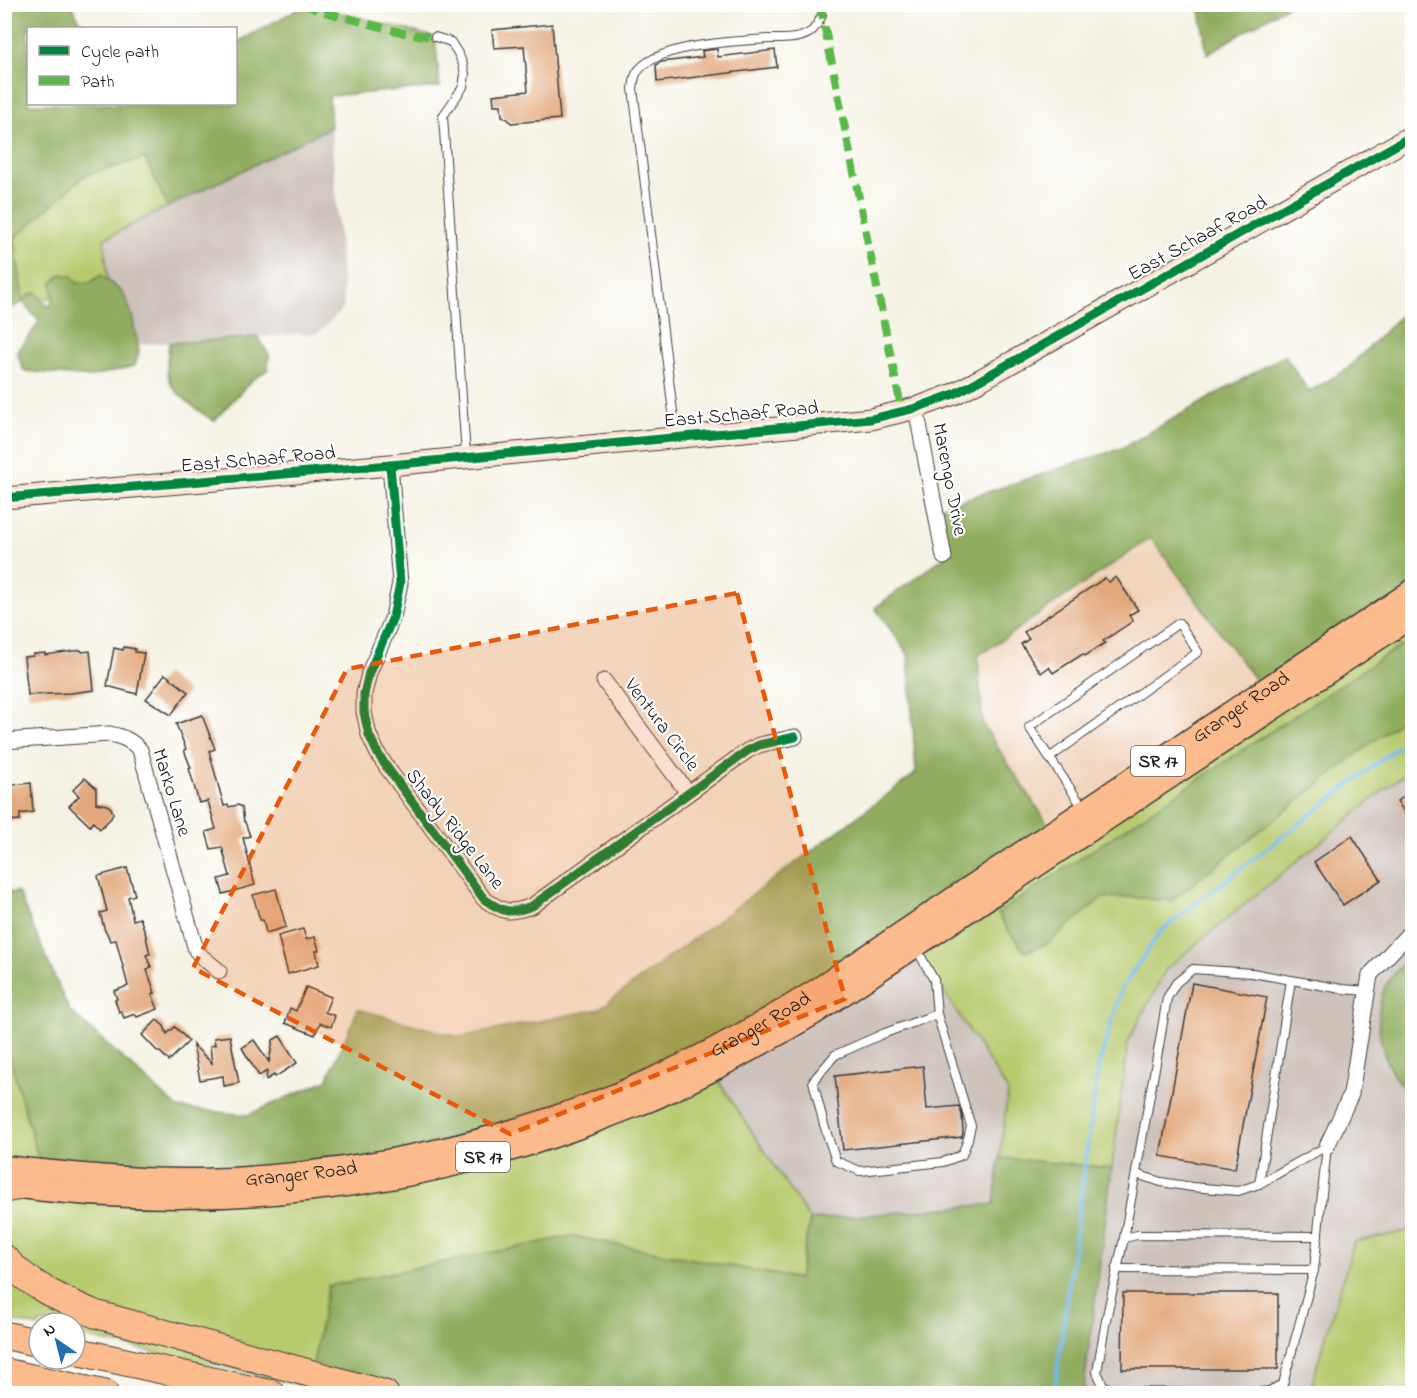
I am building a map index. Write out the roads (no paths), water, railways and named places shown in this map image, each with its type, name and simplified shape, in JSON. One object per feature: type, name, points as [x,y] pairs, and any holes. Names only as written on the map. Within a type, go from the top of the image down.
[{"type":"highway","points":[[4,1258],[39,1286],[62,1300],[95,1314],[385,1394]]},
{"type":"highway","points":[[4,1335],[27,1340]]},
{"type":"highway","points":[[87,1353],[272,1394]]},
{"type":"highway","points":[[4,1372],[105,1394]]},
{"type":"main road","name":"Granger Road","points":[[7,1182],[91,1194],[142,1197],[247,1196],[354,1184],[479,1159],[537,1142],[655,1098],[761,1045],[813,1014],[909,939],[1085,811],[1413,591]]},
{"type":"main road","name":"Granger Road","points":[[909,939],[1413,616]]},
{"type":"street","name":"East Schaaf Road","points":[[4,498],[390,465],[871,419],[916,408],[954,394],[982,379],[1413,136]]},
{"type":"street","name":"Marengo Drive","points":[[916,408],[944,557]]},
{"type":"street","name":"Shady Ridge Lane","points":[[390,465],[400,583],[393,617],[369,673],[364,694],[364,712],[369,735],[387,769],[484,899],[495,907],[507,912],[519,911],[532,906],[747,751],[759,745],[795,737]]},
{"type":"street","name":"Ventura Circle","points":[[604,681],[688,793]]},
{"type":"street","name":"Marko Lane","points":[[4,741],[110,734],[133,742],[141,750],[196,950],[219,971]]},
{"type":"street","points":[[1327,1146],[1351,1094],[1370,975],[1413,930]]},
{"type":"lane","points":[[676,437],[633,88],[636,75],[644,65],[655,58],[703,44],[792,38],[809,33],[818,25],[822,15]]},
{"type":"lane","points":[[435,37],[451,42],[459,55],[465,74],[463,87],[443,116],[466,457]]},
{"type":"lane","points":[[1048,758],[1198,652],[1179,622],[1029,727],[1048,758],[1085,811]]},
{"type":"lane","points":[[1413,880],[1410,882],[1413,886]]},
{"type":"lane","points":[[909,939],[934,980],[937,1014],[971,1126],[968,1139],[962,1155],[943,1162],[860,1172],[836,1161],[813,1081],[835,1055],[885,1032],[937,1014]]},
{"type":"lane","points":[[1327,1146],[1314,1270],[1283,1384],[1269,1391],[1204,1394],[1114,1392],[1103,1385],[1097,1372],[1106,1320],[1124,1238],[1167,999],[1176,982],[1193,969],[1252,973],[1342,989],[1367,991]]},
{"type":"lane","points":[[1259,1184],[1292,980]]},
{"type":"lane","points":[[1136,1174],[1161,1182],[1238,1191],[1259,1184],[1327,1146]]},
{"type":"lane","points":[[1124,1238],[1137,1235],[1318,1236]]},
{"type":"lane","points":[[1116,1269],[1314,1270]]},
{"type":"waterway","points":[[1054,1394],[1098,1068],[1122,987],[1162,930],[1412,736]]}]
